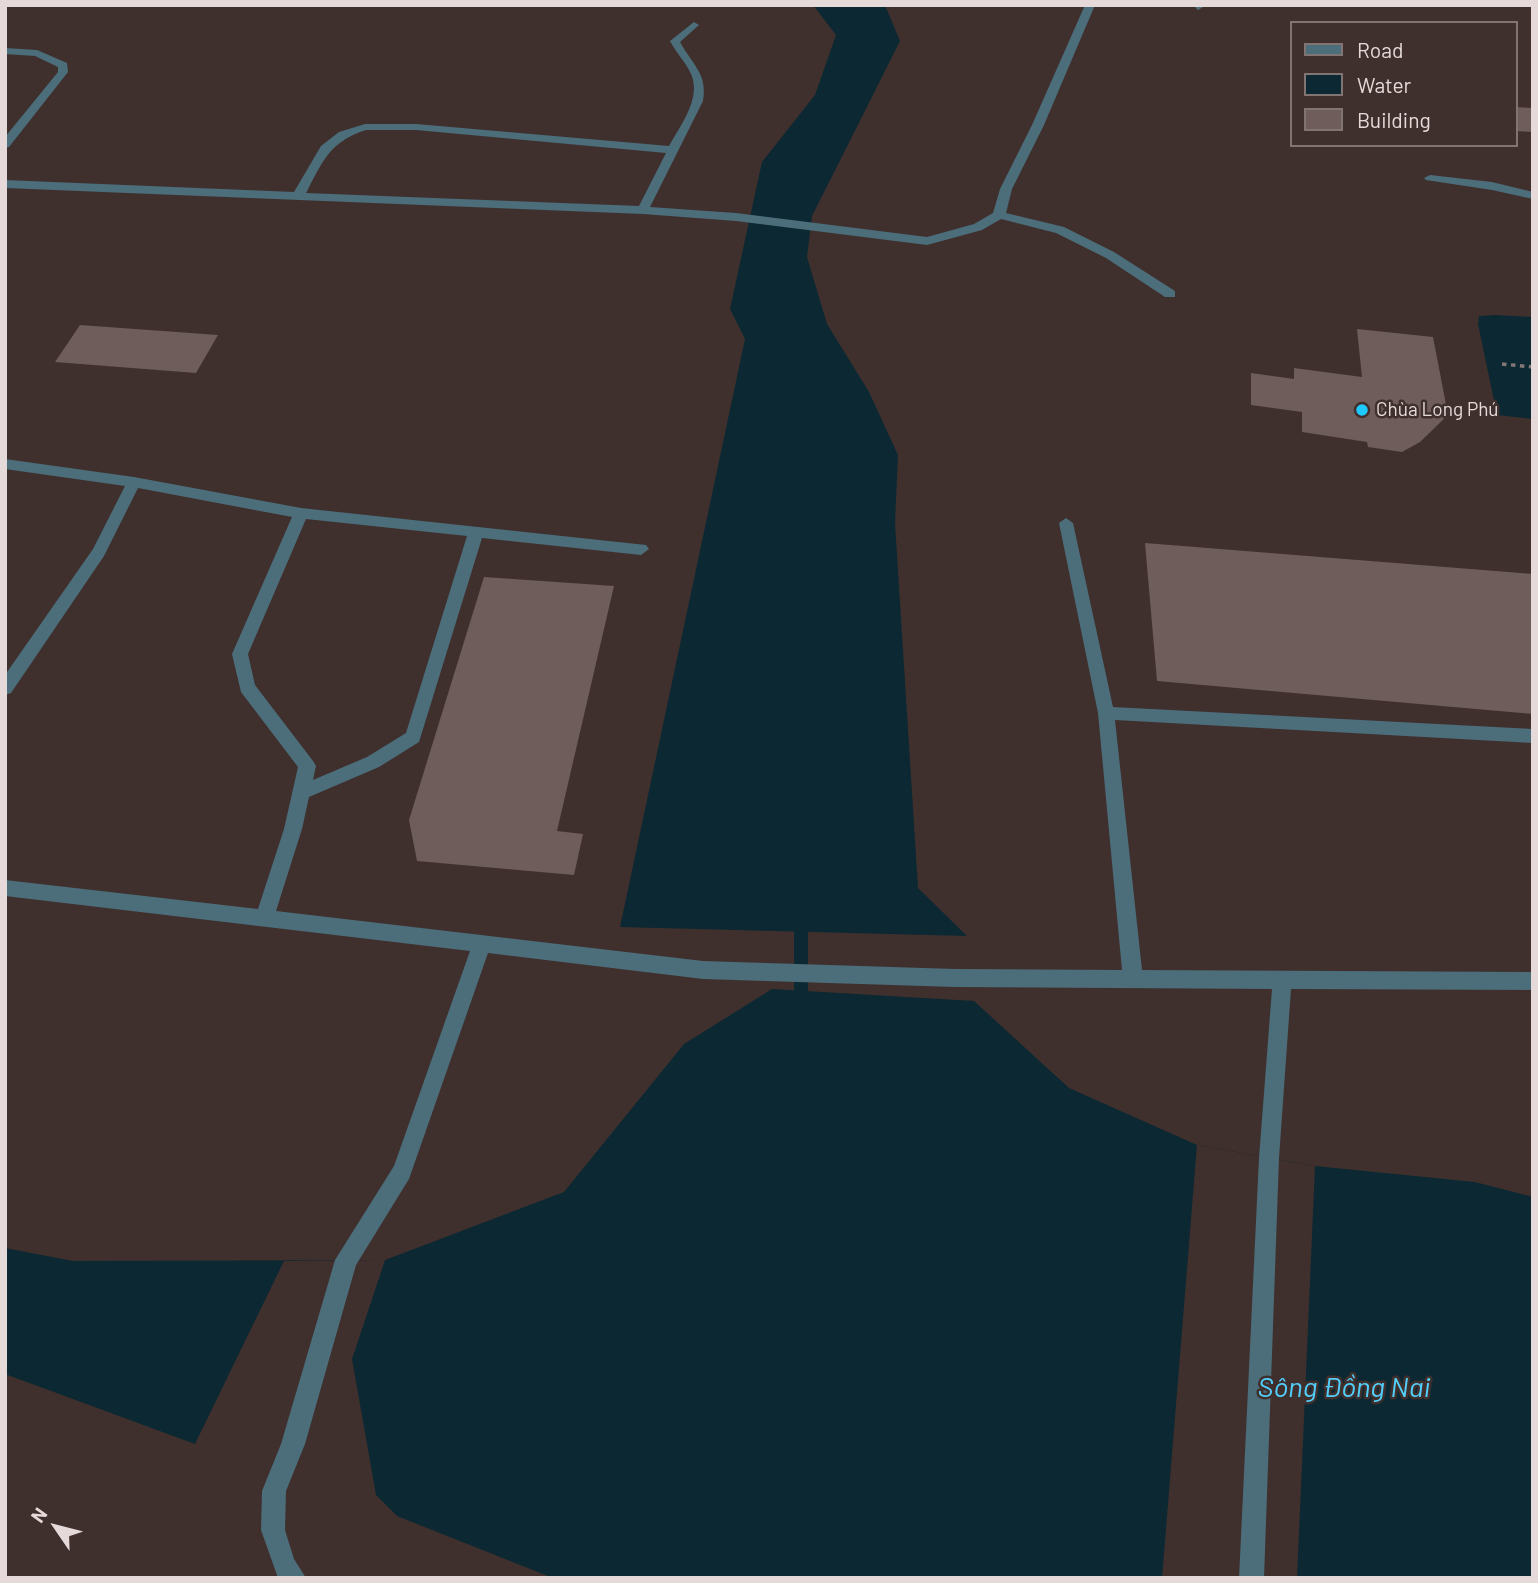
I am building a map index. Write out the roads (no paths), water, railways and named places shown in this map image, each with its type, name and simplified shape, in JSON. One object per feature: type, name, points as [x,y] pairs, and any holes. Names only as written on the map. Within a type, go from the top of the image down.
[{"type":"street","points":[[999,215],[1006,189],[1038,125],[1090,5]]},
{"type":"street","points":[[643,210],[701,91],[696,69],[675,41],[694,25]]},
{"type":"street","points":[[5,51],[37,53],[63,65],[62,72],[5,145]]},
{"type":"street","points":[[299,194],[325,148],[343,135],[365,127],[416,127],[673,150]]},
{"type":"street","points":[[1430,178],[1492,186],[1533,196]]},
{"type":"street","points":[[5,184],[299,194],[493,206],[643,210],[736,217],[927,241],[978,227],[999,215],[1060,230],[1110,255],[1170,294]]},
{"type":"street","points":[[5,464],[134,482],[301,513],[641,549]]},
{"type":"street","points":[[5,688],[11,668],[99,552],[134,482]]},
{"type":"street","points":[[264,918],[293,829],[307,766],[247,687],[240,653],[301,513]]},
{"type":"street","points":[[1066,523],[1106,713],[1133,979]]},
{"type":"street","points":[[300,793],[373,762],[413,737],[476,532]]},
{"type":"street","points":[[1106,713],[1533,736]]},
{"type":"street","points":[[5,888],[703,970],[955,978],[1533,981]]},
{"type":"street","points":[[294,1578],[284,1566],[273,1530],[274,1491],[293,1444],[346,1260],[402,1171],[482,944]]},
{"type":"street","points":[[1251,1578],[1269,1158],[1282,980]]},
{"type":"water","points":[[813,5],[885,5],[900,41],[812,216],[807,257],[827,324],[869,392],[898,455],[895,523],[918,888],[967,936],[620,927],[745,339],[730,309],[762,162],[815,95],[836,35]]},
{"type":"water","points":[[1479,316],[1533,317],[1533,419],[1497,415],[1478,324]]},
{"type":"water","name":"Sông Đồng Nai","points":[[772,989],[974,1001],[1069,1088],[1197,1145],[1315,1166],[1475,1182],[1533,1197],[1533,1578],[5,1578],[5,1248],[73,1261],[385,1260],[564,1192],[684,1044]]},
{"type":"waterway","points":[[801,917],[801,1007]]},
{"type":"place","name":"Chùa Long Phú","points":[[1362,410]]}]
